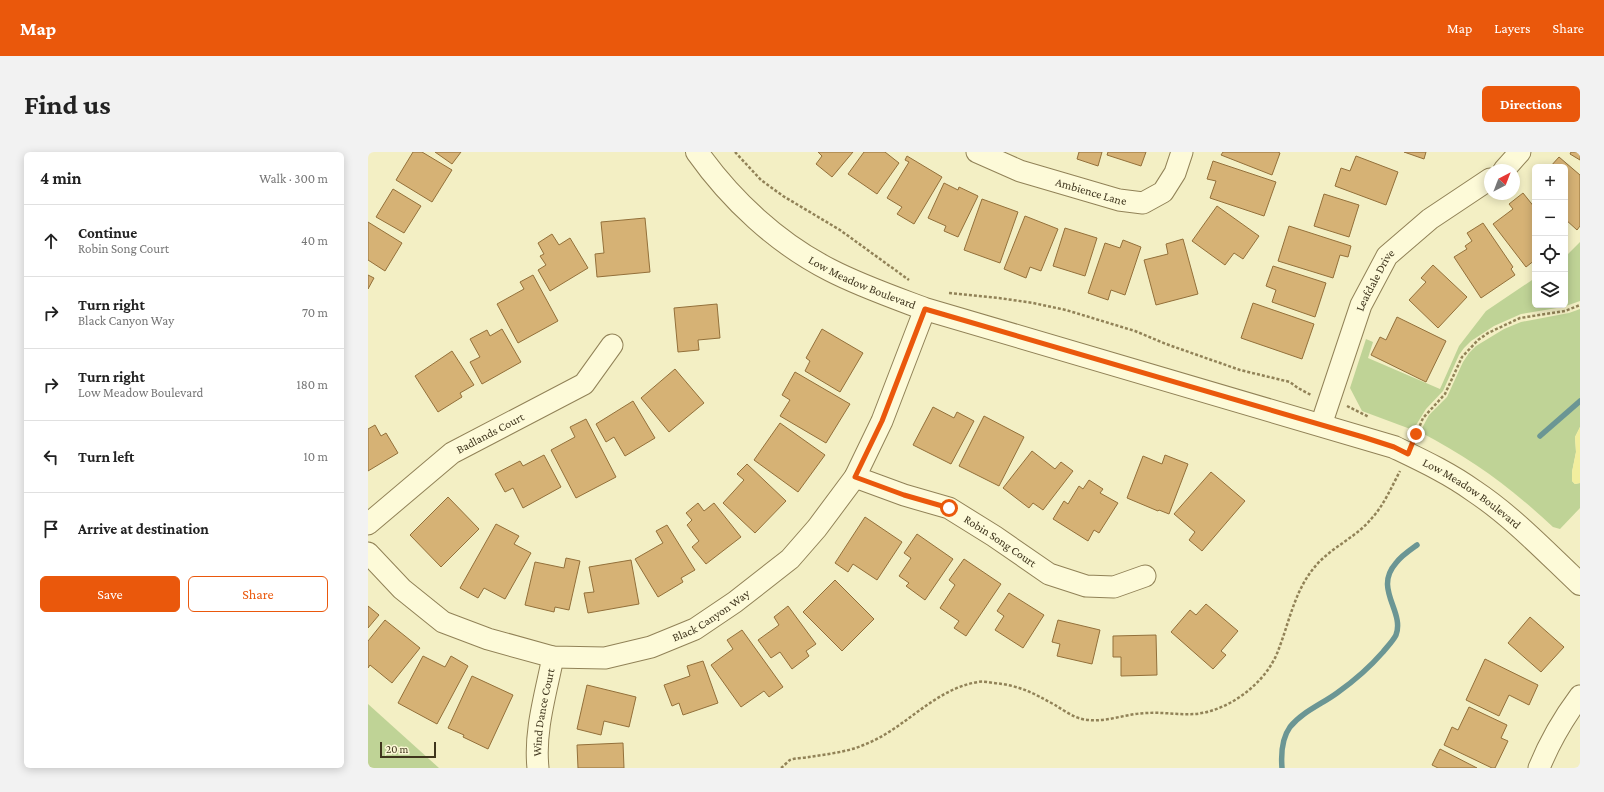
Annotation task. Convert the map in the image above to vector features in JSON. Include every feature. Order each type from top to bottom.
[{"type":"street","name":"Low Meadow Boulevard","points":[[697,152],[728,192],[759,221],[791,247],[829,270],[862,285],[925,309],[1394,447],[1412,444],[1440,469],[1474,491],[1510,519],[1580,584]]},
{"type":"street","name":"Ambience Lane","points":[[977,152],[1020,171],[1119,200],[1143,203],[1163,192],[1176,173],[1182,152]]},
{"type":"street","points":[[1509,164],[1520,152]]},
{"type":"street","name":"Leafdale Drive","points":[[1321,425],[1361,305],[1387,256],[1430,219],[1484,183]]},
{"type":"street","name":"Black Canyon Way","points":[[368,553],[402,589],[443,622],[488,639],[553,657],[605,658],[651,647],[695,629],[735,602],[790,559],[817,528],[855,477],[882,421],[925,309]]},
{"type":"street","name":"Badlands Court","points":[[368,524],[452,453],[584,384],[612,345]]},
{"type":"street","name":"Robin Song Court","points":[[855,477],[904,495],[949,508],[994,536],[1049,574],[1086,586],[1114,587],[1145,576]]},
{"type":"street","name":"Wind Dance Court","points":[[538,768],[536,753],[553,657]]},
{"type":"street","points":[[1539,768],[1551,740],[1564,718],[1580,696]]},
{"type":"path","points":[[735,152],[761,180],[783,196],[840,230],[912,283]]},
{"type":"path","points":[[944,292],[1033,303],[1074,312],[1135,331],[1173,347],[1240,370],[1290,382],[1307,393],[1348,406],[1372,418]]},
{"type":"path","points":[[781,768],[790,760],[840,752],[866,744],[885,734],[934,699],[960,686],[980,682],[1010,684],[1030,690],[1068,713],[1081,719],[1100,721],[1124,715],[1147,713],[1195,714],[1215,710],[1234,700],[1263,677],[1272,665],[1291,611],[1304,582],[1313,568],[1327,554],[1372,518],[1383,502],[1412,444],[1423,418],[1445,394],[1462,357],[1478,340],[1488,333],[1520,318],[1565,311],[1580,305]]},
{"type":"path","points":[[1410,432],[1412,444]]},
{"type":"green space","points":[[1580,242],[1580,301],[1568,305],[1568,272],[1568,254]]},
{"type":"green space","points":[[1532,280],[1532,308],[1557,308],[1521,314],[1494,326],[1471,341],[1459,355],[1443,391],[1426,409],[1413,430],[1362,411],[1350,388],[1366,339],[1373,342],[1368,358],[1440,389],[1459,346],[1486,311]]},
{"type":"green space","points":[[1580,309],[1580,427],[1575,437],[1576,452],[1572,472],[1572,481],[1575,484],[1580,483],[1580,508],[1560,529],[1553,527],[1506,486],[1474,463],[1420,432],[1429,415],[1447,397],[1463,362],[1476,346],[1504,329],[1521,322],[1569,313]]},
{"type":"green space","points":[[368,704],[439,768],[368,768]]},
{"type":"sand","points":[[1580,427],[1580,483],[1575,484],[1572,481],[1572,472],[1576,452],[1575,437]]},
{"type":"building","points":[[413,152],[422,152],[452,170],[432,202],[396,180]]},
{"type":"building","points":[[435,152],[461,152],[452,164]]},
{"type":"building","points":[[818,152],[853,152],[832,177],[816,164],[822,156]]},
{"type":"building","points":[[864,152],[885,152],[899,163],[877,194],[848,174]]},
{"type":"building","points":[[1079,152],[1102,152],[1098,166],[1077,159]]},
{"type":"building","points":[[1108,152],[1146,152],[1141,166],[1107,155]]},
{"type":"building","points":[[1223,152],[1280,153],[1272,175],[1221,155]]},
{"type":"building","points":[[1404,152],[1426,152],[1424,159]]},
{"type":"building","points":[[1571,152],[1580,152],[1580,160],[1570,154]]},
{"type":"building","points":[[907,156],[942,177],[914,224],[897,214],[902,207],[887,198],[909,162],[905,160]]},
{"type":"building","points":[[1356,156],[1398,172],[1386,205],[1335,186],[1341,168],[1350,171]]},
{"type":"building","points":[[1559,157],[1567,164],[1553,164]]},
{"type":"building","points":[[1213,161],[1276,182],[1264,216],[1210,198],[1216,181],[1207,179]]},
{"type":"building","points":[[1568,165],[1580,175],[1580,226],[1577,230],[1568,222]]},
{"type":"building","points":[[944,183],[958,190],[959,187],[978,196],[958,237],[944,231],[946,226],[928,218]]},
{"type":"building","points":[[393,189],[421,206],[404,233],[376,217]]},
{"type":"building","points":[[1523,193],[1532,204],[1532,262],[1526,267],[1493,224],[1513,209],[1509,204],[1514,200],[1520,200],[1520,195]]},
{"type":"building","points":[[1324,194],[1359,205],[1349,237],[1314,226]]},
{"type":"building","points":[[982,199],[1018,212],[1000,263],[964,250]]},
{"type":"building","points":[[1217,206],[1259,236],[1243,259],[1234,253],[1225,265],[1192,241]]},
{"type":"building","points":[[1025,216],[1058,229],[1041,271],[1030,267],[1026,278],[1004,269]]},
{"type":"building","points":[[645,218],[650,272],[597,277],[595,254],[604,253],[601,222]]},
{"type":"building","points":[[368,222],[402,243],[385,271],[368,260]]},
{"type":"building","points":[[1483,223],[1513,267],[1511,269],[1515,275],[1481,298],[1454,257],[1467,249],[1465,246],[1472,241],[1467,233]]},
{"type":"building","points":[[1289,226],[1351,246],[1348,257],[1340,255],[1333,278],[1278,261]]},
{"type":"building","points":[[1065,228],[1097,238],[1085,276],[1053,266]]},
{"type":"building","points":[[552,234],[559,245],[570,238],[588,268],[550,291],[538,270],[546,265],[540,256],[544,254],[538,243]]},
{"type":"building","points":[[1183,239],[1198,294],[1156,305],[1144,260],[1168,254],[1166,244]]},
{"type":"building","points":[[1123,240],[1141,247],[1125,295],[1111,290],[1108,300],[1088,293],[1105,243],[1120,248]]},
{"type":"building","points":[[1433,265],[1467,297],[1438,328],[1409,300],[1426,282],[1421,278]]},
{"type":"building","points":[[1273,266],[1326,283],[1315,317],[1272,302],[1276,290],[1266,286]]},
{"type":"building","points":[[368,275],[374,278],[368,289]]},
{"type":"building","points":[[533,275],[558,321],[518,343],[497,304],[524,289],[520,282]]},
{"type":"building","points":[[1253,303],[1314,324],[1302,359],[1241,338]]},
{"type":"building","points":[[717,304],[720,338],[698,340],[699,350],[678,352],[674,308]]},
{"type":"building","points":[[1397,317],[1446,341],[1426,382],[1371,355],[1380,337],[1386,340]]},
{"type":"building","points":[[502,329],[521,362],[482,384],[470,362],[480,357],[470,339],[487,330],[490,336]]},
{"type":"building","points":[[822,329],[863,353],[840,392],[805,371],[810,361],[806,358]]},
{"type":"building","points":[[452,351],[474,385],[460,393],[462,397],[438,412],[415,376]]},
{"type":"building","points":[[675,369],[704,403],[669,432],[641,398]]},
{"type":"building","points":[[795,372],[850,404],[826,443],[780,416],[790,400],[782,395]]},
{"type":"building","points":[[633,401],[655,438],[625,456],[614,437],[606,442],[596,424]]},
{"type":"building","points":[[933,407],[954,418],[957,412],[974,421],[951,464],[913,445]]},
{"type":"building","points":[[984,416],[1024,437],[999,486],[959,466]]},
{"type":"building","points":[[586,419],[616,477],[576,498],[551,450],[575,437],[570,427]]},
{"type":"building","points":[[780,423],[825,455],[798,492],[754,460]]},
{"type":"building","points":[[375,425],[381,436],[386,433],[398,453],[368,471],[368,429]]},
{"type":"building","points":[[1032,451],[1055,469],[1061,462],[1073,471],[1043,510],[1033,503],[1029,508],[1003,488]]},
{"type":"building","points":[[544,455],[561,487],[523,508],[513,488],[505,492],[495,474],[520,461],[523,466]]},
{"type":"building","points":[[1165,455],[1188,464],[1169,514],[1127,498],[1143,456],[1162,464]]},
{"type":"building","points":[[747,464],[786,501],[755,533],[723,503],[744,480],[737,474]]},
{"type":"building","points":[[1211,472],[1245,501],[1202,551],[1189,540],[1195,532],[1174,514]]},
{"type":"building","points":[[1089,480],[1103,489],[1100,493],[1118,503],[1099,533],[1094,530],[1088,541],[1053,519],[1064,501],[1068,504],[1079,486],[1083,489]]},
{"type":"building","points":[[448,497],[479,529],[441,567],[410,535]]},
{"type":"building","points":[[698,503],[704,511],[714,503],[741,537],[706,564],[692,547],[699,541],[687,525],[692,520],[686,513]]},
{"type":"building","points":[[865,517],[902,542],[877,580],[853,564],[848,572],[835,563]]},
{"type":"building","points":[[496,524],[519,536],[514,544],[531,553],[505,599],[484,588],[478,598],[460,588]]},
{"type":"building","points":[[667,525],[695,570],[681,578],[683,582],[658,597],[635,559],[663,543],[656,531]]},
{"type":"building","points":[[917,534],[953,559],[925,600],[906,586],[909,583],[899,576],[911,558],[904,553]]},
{"type":"building","points":[[566,558],[580,561],[569,610],[555,607],[554,612],[525,605],[535,562],[564,568]]},
{"type":"building","points":[[964,559],[1001,584],[966,636],[954,628],[959,621],[940,608],[955,585],[949,580]]},
{"type":"building","points":[[631,560],[639,604],[588,613],[584,593],[594,592],[589,567]]},
{"type":"building","points":[[835,580],[874,619],[842,651],[803,612]]},
{"type":"building","points":[[1009,593],[1044,615],[1023,648],[995,630],[1004,616],[997,611]]},
{"type":"building","points":[[1206,604],[1238,631],[1221,651],[1226,655],[1213,669],[1171,632],[1190,610],[1196,615]]},
{"type":"building","points":[[368,606],[379,615],[368,628]]},
{"type":"building","points":[[788,606],[816,644],[806,651],[809,656],[792,669],[780,652],[771,658],[758,640],[779,625],[774,617]]},
{"type":"building","points":[[1530,617],[1564,647],[1541,672],[1508,643]]},
{"type":"building","points":[[385,620],[420,648],[392,683],[370,665],[368,668],[368,641]]},
{"type":"building","points":[[1058,620],[1100,630],[1092,664],[1057,656],[1060,644],[1052,642]]},
{"type":"building","points":[[742,630],[783,687],[769,697],[764,691],[741,707],[711,665],[733,649],[727,640]]},
{"type":"building","points":[[1156,635],[1157,675],[1121,676],[1121,657],[1113,657],[1113,636]]},
{"type":"building","points":[[423,656],[445,667],[451,656],[468,666],[437,724],[398,703]]},
{"type":"building","points":[[1485,659],[1538,685],[1529,705],[1509,695],[1499,716],[1466,700]]},
{"type":"building","points":[[703,661],[718,703],[683,715],[679,703],[672,706],[664,685],[690,676],[687,666]]},
{"type":"building","points":[[472,676],[513,695],[488,749],[463,737],[464,735],[448,728]]},
{"type":"building","points":[[587,685],[636,697],[629,727],[604,721],[601,735],[577,729]]},
{"type":"building","points":[[1469,707],[1507,725],[1501,738],[1508,741],[1495,768],[1492,768],[1444,745],[1452,727],[1458,730]]},
{"type":"building","points":[[623,743],[624,768],[578,768],[577,745]]},
{"type":"building","points":[[1440,749],[1477,768],[1438,768],[1432,765]]},
{"type":"waterway","points":[[1540,436],[1580,401]]},
{"type":"waterway","points":[[1282,768],[1285,736],[1290,727],[1300,717],[1331,697],[1367,669],[1395,637],[1398,626],[1397,617],[1388,591],[1390,573],[1400,558],[1417,545]]},
{"type":"route","points":[[949,508],[904,495],[855,477],[882,421],[906,363],[925,309],[1363,437],[1394,447],[1408,454],[1416,434]]}]
